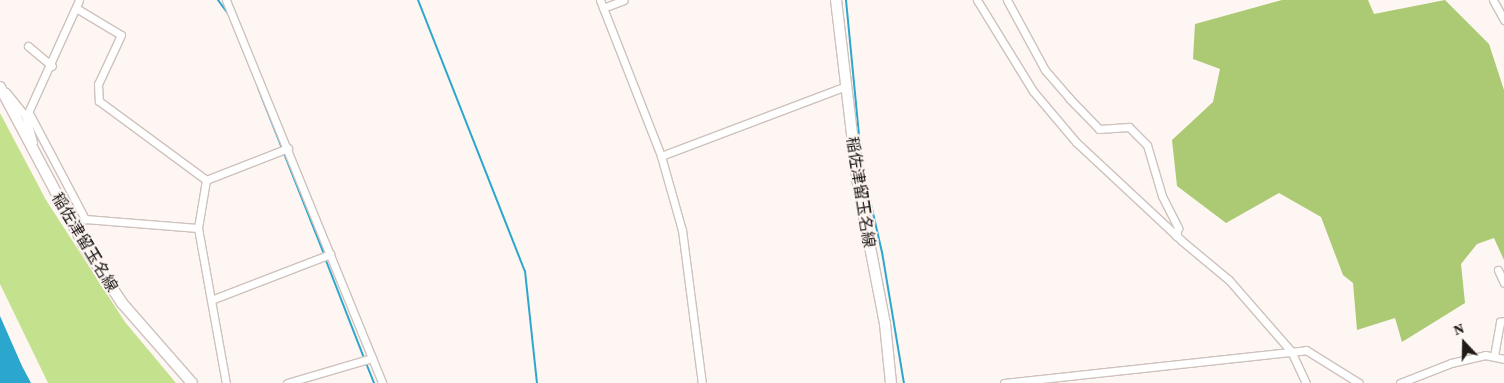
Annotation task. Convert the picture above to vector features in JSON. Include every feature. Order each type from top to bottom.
[{"type":"main road","name":"稲佐津留玉名線","points":[[836,0],[846,86],[891,383]]},
{"type":"main road","name":"稲佐津留玉名線","points":[[0,86],[85,247],[122,303],[192,383]]},
{"type":"street","points":[[37,159],[28,116],[52,66],[79,0]]},
{"type":"street","points":[[226,0],[382,383]]},
{"type":"street","points":[[600,0],[661,156],[691,275],[702,383]]},
{"type":"street","points":[[603,8],[624,0]]},
{"type":"street","points":[[977,0],[1033,91],[1076,142],[1176,236],[1230,280],[1291,351],[1306,383]]},
{"type":"street","points":[[1007,0],[1044,70],[1069,98],[1099,129],[1129,127],[1147,145],[1162,196],[1178,228],[1176,236]]},
{"type":"street","points":[[1493,0],[1504,20]]},
{"type":"street","points":[[76,8],[121,35],[98,84],[99,101],[206,180]]},
{"type":"street","points":[[28,46],[52,66]]},
{"type":"street","points":[[0,86],[28,116],[85,219],[198,228]]},
{"type":"street","points":[[661,156],[846,86]]},
{"type":"street","points":[[206,180],[287,148]]},
{"type":"street","points":[[206,180],[198,228],[226,383]]},
{"type":"street","points":[[211,300],[329,254]]},
{"type":"street","points":[[1498,270],[1504,283]]},
{"type":"street","points":[[1494,356],[1500,322],[1504,321]]},
{"type":"street","points":[[1004,383],[1291,351],[1318,354],[1359,383]]},
{"type":"street","points":[[1400,383],[1450,363],[1494,356],[1504,359]]},
{"type":"street","points":[[286,383],[371,359]]},
{"type":"green space","points":[[1282,0],[1368,0],[1374,14],[1445,0],[1489,44],[1504,90],[1504,260],[1494,238],[1477,244],[1461,264],[1465,303],[1402,342],[1395,318],[1357,330],[1353,283],[1343,275],[1321,217],[1279,193],[1226,223],[1177,186],[1172,140],[1213,102],[1220,69],[1193,59],[1195,24]]},
{"type":"green space","points":[[0,113],[46,200],[125,322],[176,383],[48,383],[0,284]]},
{"type":"water","points":[[0,316],[22,366],[31,383],[0,383]]},
{"type":"waterway","points":[[218,0],[228,14]]},
{"type":"waterway","points":[[418,0],[525,271],[537,383]]},
{"type":"waterway","points":[[846,0],[862,165],[882,252],[904,383]]},
{"type":"waterway","points":[[258,88],[324,254]]},
{"type":"waterway","points":[[325,258],[364,358]]},
{"type":"waterway","points":[[366,363],[374,383]]}]
